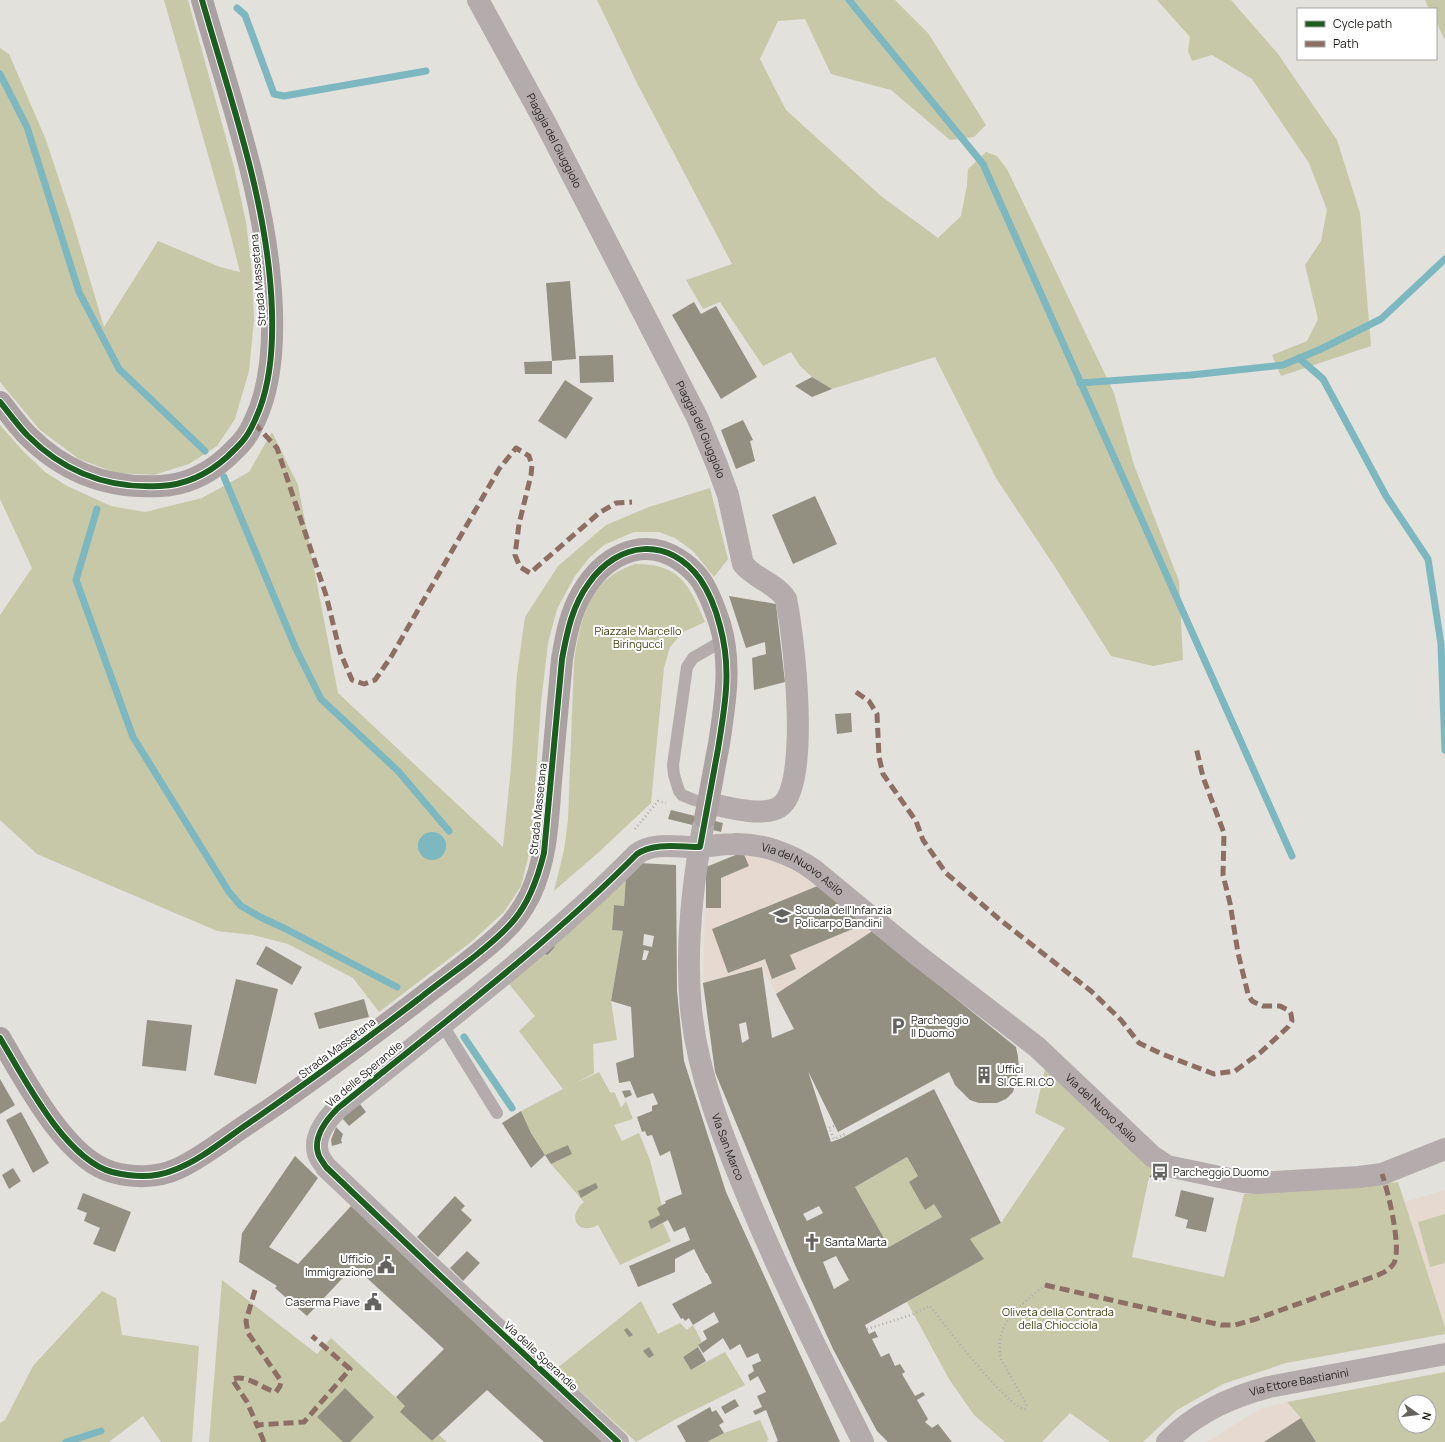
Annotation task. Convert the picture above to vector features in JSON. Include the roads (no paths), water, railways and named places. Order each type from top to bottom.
[{"type":"street","name":"Strada Massetana","points":[[0,402],[27,435],[45,452],[74,470],[92,478],[112,484],[152,487],[171,486],[192,480],[208,471],[235,449],[245,439],[254,423],[266,389],[271,353],[272,307],[268,267],[263,227],[251,171],[202,0]]},
{"type":"street","name":"Piaggia del Giuggiolo","points":[[478,0],[546,124],[703,431],[728,495],[743,564],[761,580],[782,593],[786,599],[795,670],[798,729],[797,763],[794,782],[790,793],[782,805],[777,808],[765,811],[733,809],[704,824]]},
{"type":"street","name":"Strada Massetana","points":[[0,1038],[45,1111],[74,1146],[94,1164],[116,1173],[146,1176],[159,1175],[184,1166],[291,1094],[345,1055],[483,949],[501,934],[515,919],[530,895],[544,853],[560,680],[568,631],[576,606],[582,592],[604,565],[618,556],[633,550],[655,550],[664,552],[674,556],[688,566],[700,579],[716,612],[724,640],[727,672],[726,696],[704,824]]},
{"type":"street","name":"Via delle Sperandie","points":[[618,1442],[326,1167],[318,1154],[317,1145],[323,1126],[329,1116],[442,1024],[593,897],[642,851],[658,846],[704,824]]},
{"type":"street","name":"Via del Nuovo Asilo","points":[[704,824],[732,844],[749,845],[788,855],[807,865],[916,954],[1037,1047],[1152,1156],[1167,1166],[1247,1183],[1359,1177],[1382,1174],[1445,1149]]},
{"type":"street","name":"Via San Marco","points":[[704,824],[692,904],[689,968],[693,1022],[703,1074],[718,1123],[756,1216],[820,1357],[863,1442]]},
{"type":"street","name":"Via Ettore Bastianini","points":[[1167,1442],[1186,1425],[1210,1409],[1248,1392],[1445,1354]]},
{"type":"lane","points":[[704,824],[694,800],[682,795],[676,784],[673,765],[687,667],[693,658],[724,640]]},
{"type":"lane","points":[[442,1024],[497,1113]]},
{"type":"water","points":[[432,832],[442,836],[446,846],[442,856],[432,860],[422,856],[418,846],[422,836]]},
{"type":"waterway","points":[[849,0],[983,164],[1292,856]]},
{"type":"waterway","points":[[237,8],[245,15],[274,94],[284,96],[426,71]]},
{"type":"waterway","points":[[0,74],[27,127],[79,292],[119,369],[205,451]]},
{"type":"waterway","points":[[1080,383],[1191,375],[1283,365],[1321,349],[1381,319],[1445,259]]},
{"type":"waterway","points":[[1299,358],[1323,379],[1386,496],[1428,559],[1441,644],[1445,750]]},
{"type":"waterway","points":[[224,477],[296,649],[321,699],[398,771],[449,831]]},
{"type":"waterway","points":[[97,509],[76,580],[133,737],[229,892],[241,906],[262,918],[397,987]]},
{"type":"waterway","points":[[464,1037],[512,1108]]},
{"type":"waterway","points":[[66,1442],[101,1431]]},
{"type":"place","name":"Scuola dell'Infanzia Policarpo Bandini","points":[[782,916]]},
{"type":"place","name":"Parcheggio Il Duomo","points":[[898,1026]]},
{"type":"place","name":"Uffici SI.GE.RI.CO","points":[[984,1075]]},
{"type":"place","name":"Parcheggio Duomo","points":[[1160,1172]]},
{"type":"place","name":"Santa Marta","points":[[812,1242]]},
{"type":"place","name":"Ufficio Immigrazione","points":[[386,1265]]},
{"type":"place","name":"Caserma Piave","points":[[373,1302]]},
{"type":"park label","name":"Piazzale Marcello Biringucci","points":[[638,637]]},
{"type":"park label","name":"Oliveta della Contrada della Chiocciola","points":[[1058,1318]]}]
